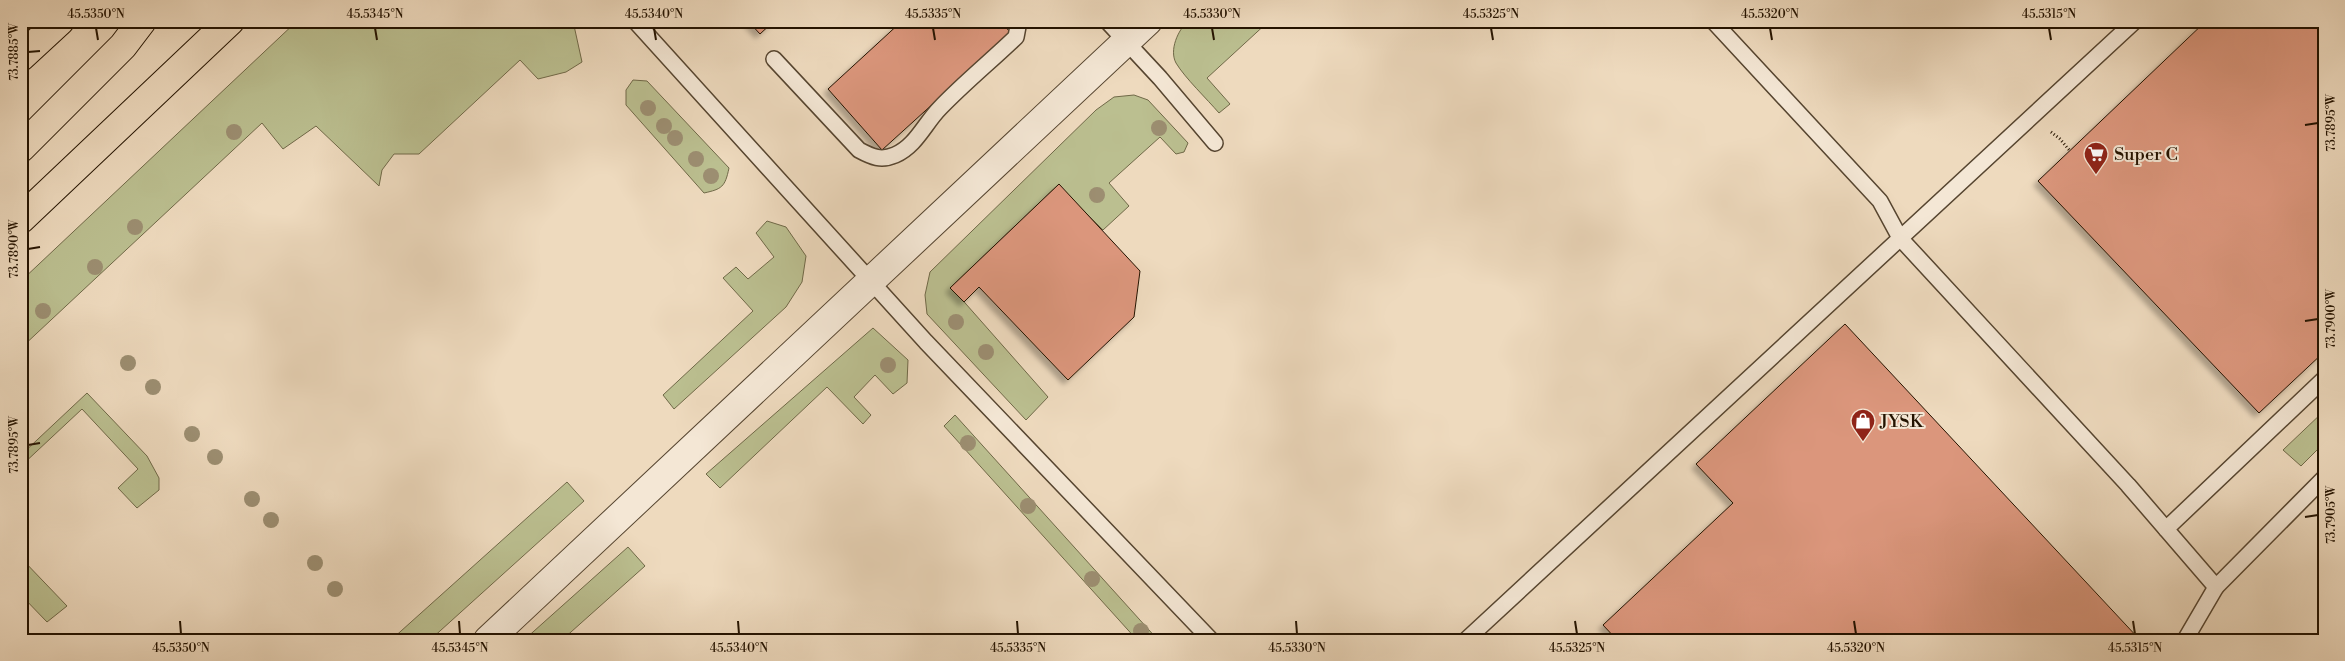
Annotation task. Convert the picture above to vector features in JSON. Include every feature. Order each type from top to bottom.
[{"type":"main road","points":[[21,57],[60,21]]},
{"type":"main road","points":[[21,148],[123,46],[142,21]]},
{"type":"main road","points":[[21,219],[230,21]]},
{"type":"street","points":[[488,640],[1127,43],[1148,21]]},
{"type":"lane","points":[[635,21],[871,281],[1211,640]]},
{"type":"lane","points":[[774,59],[859,150],[875,158],[883,158],[901,152],[925,129],[938,110],[1016,37],[1020,21]]},
{"type":"lane","points":[[1107,21],[1214,142]]},
{"type":"lane","points":[[1713,21],[1880,201],[1900,238],[2128,485],[2216,587]]},
{"type":"lane","points":[[1466,640],[2134,21]]},
{"type":"lane","points":[[2166,529],[2324,379]]},
{"type":"lane","points":[[2185,640],[2216,587],[2324,478]]},
{"type":"path","points":[[2060,139],[2070,151]]},
{"type":"green space","points":[[297,21],[573,21],[582,62],[566,72],[538,79],[520,60],[419,154],[394,154],[382,170],[379,186],[316,126],[283,149],[262,123],[21,348],[21,281]]},
{"type":"green space","points":[[1188,21],[1269,21],[1207,78],[1230,104],[1219,113],[1185,75],[1174,58],[1176,40]]},
{"type":"green space","points":[[633,80],[647,81],[729,168],[722,186],[704,193],[626,105],[626,90]]},
{"type":"green space","points":[[1134,95],[1148,100],[1188,143],[1184,152],[1176,154],[1160,137],[1109,183],[1129,206],[1103,230],[1058,185],[951,287],[1048,397],[1026,420],[927,314],[925,295],[930,272],[1096,110],[1114,97]]},
{"type":"green space","points":[[767,221],[786,227],[806,256],[802,282],[786,307],[674,409],[663,395],[753,311],[723,278],[736,267],[748,279],[774,257],[756,233]]},
{"type":"green space","points":[[873,328],[908,360],[907,383],[893,394],[875,375],[854,397],[871,415],[863,424],[827,387],[720,488],[706,474]]},
{"type":"green space","points":[[87,393],[147,456],[159,478],[159,490],[137,508],[118,488],[138,469],[82,409],[21,466],[21,455]]},
{"type":"green space","points":[[2324,411],[2324,443],[2301,466],[2283,450]]},
{"type":"green space","points":[[955,415],[1158,640],[1137,640],[944,426]]},
{"type":"green space","points":[[567,482],[584,501],[430,640],[391,640]]},
{"type":"green space","points":[[628,547],[645,566],[562,640],[524,640]]},
{"type":"green space","points":[[21,558],[67,606],[47,622],[21,595]]},
{"type":"building","points":[[748,21],[774,21],[760,34]]},
{"type":"building","points":[[902,21],[1000,21],[1011,33],[882,150],[828,89]]},
{"type":"building","points":[[2206,21],[2324,21],[2324,352],[2259,413],[2038,181]]},
{"type":"building","points":[[1059,184],[1140,271],[1134,317],[1068,380],[979,287],[964,302],[950,288]]},
{"type":"building","points":[[1845,324],[2140,640],[1617,640],[1603,625],[1733,503],[1696,464]]},
{"type":"place","name":"Super C","points":[[2096,175]]},
{"type":"place","name":"JYSK","points":[[1863,442]]}]
